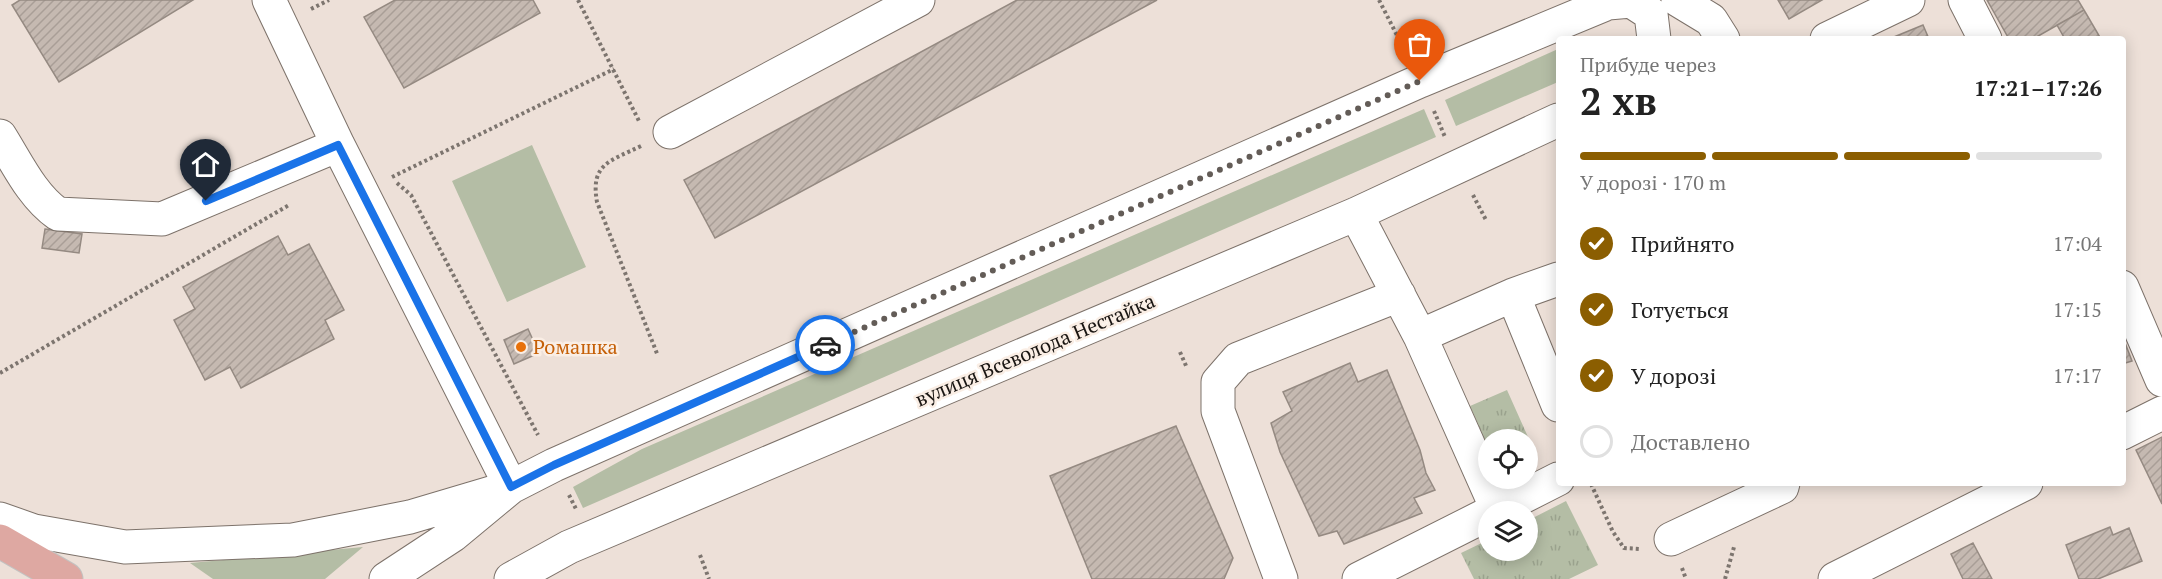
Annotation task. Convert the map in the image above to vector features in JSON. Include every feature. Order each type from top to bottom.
[{"type":"main road","points":[[0,541],[66,579]]},
{"type":"street","points":[[269,0],[338,145],[511,487]]},
{"type":"street","points":[[660,137],[918,0]]},
{"type":"street","points":[[1563,21],[1591,0]]},
{"type":"street","points":[[1665,36],[1673,0]]},
{"type":"street","points":[[1678,0],[1711,20],[1721,36]]},
{"type":"street","points":[[1833,36],[1908,0]]},
{"type":"street","points":[[1965,0],[1983,36]]},
{"type":"street","points":[[0,519],[34,531],[125,547],[293,540],[410,517],[511,487],[554,465],[1420,81],[1608,3],[1631,1],[1650,14],[1654,36]]},
{"type":"street","name":"вулиця Всеволода Нестайка","points":[[511,579],[580,542],[1356,214],[1556,121]]},
{"type":"street","points":[[0,136],[36,193],[47,206],[58,214],[162,219],[338,145]]},
{"type":"street","points":[[1356,214],[1420,336],[1488,501]]},
{"type":"street","points":[[1420,336],[1513,295],[1556,280]]},
{"type":"street","points":[[1281,579],[1218,411],[1218,382],[1238,360],[1399,295]]},
{"type":"street","points":[[1513,295],[1556,400]]},
{"type":"street","points":[[2126,296],[2162,380]]},
{"type":"street","points":[[2126,431],[2162,413]]},
{"type":"street","points":[[1515,501],[1556,480]]},
{"type":"street","points":[[1671,539],[1782,486]]},
{"type":"street","points":[[1835,579],[1889,554],[2020,486]]},
{"type":"street","points":[[386,579],[453,535],[511,487]]},
{"type":"street","points":[[1359,579],[1478,520]]},
{"type":"street","points":[[562,579],[580,542]]},
{"type":"path","points":[[578,0],[614,69],[660,137],[606,163],[597,172],[594,187],[597,202],[658,356]]},
{"type":"path","points":[[391,178],[614,69]]},
{"type":"path","points":[[383,170],[411,195],[554,465],[580,542]]},
{"type":"path","points":[[0,373],[290,204]]},
{"type":"path","points":[[1592,486],[1613,532],[1624,548],[1640,549],[1671,539]]},
{"type":"path","points":[[700,555],[710,579]]},
{"type":"green space","points":[[1556,50],[1556,83],[1456,126],[1445,100]]},
{"type":"green space","points":[[1424,109],[1436,137],[583,508],[573,487],[642,449]]},
{"type":"green space","points":[[532,145],[586,267],[507,302],[452,181]]},
{"type":"green space","points":[[1507,390],[1524,429],[1480,429],[1470,406]]},
{"type":"green space","points":[[1566,501],[1598,565],[1569,579],[1474,579],[1461,553],[1478,545],[1478,561],[1538,561],[1538,515]]},
{"type":"green space","points":[[363,547],[325,579],[213,579],[190,563]]},
{"type":"building","points":[[20,0],[193,0],[59,82],[12,5]]},
{"type":"building","points":[[395,0],[533,0],[540,13],[404,88],[364,17]]},
{"type":"building","points":[[1017,0],[1157,0],[715,238],[684,180]]},
{"type":"building","points":[[1778,0],[1822,0],[1789,19]]},
{"type":"building","points":[[1987,0],[2078,0],[2084,10],[2038,36],[2007,36]]},
{"type":"building","points":[[2084,10],[2099,36],[2063,36],[2057,25]]},
{"type":"building","points":[[1923,25],[1928,36],[1896,36]]},
{"type":"building","points":[[45,229],[82,234],[79,253],[42,248]]},
{"type":"building","points":[[278,236],[288,255],[309,244],[344,310],[325,320],[334,339],[241,388],[230,367],[205,380],[174,320],[195,309],[183,287]]},
{"type":"building","name":"Ромашка","points":[[528,329],[539,353],[514,364],[504,340]]},
{"type":"building","points":[[2126,345],[2132,361],[2126,363]]},
{"type":"building","points":[[1350,363],[1358,382],[1387,370],[1420,450],[1426,473],[1435,490],[1414,498],[1422,513],[1344,544],[1337,531],[1319,536],[1280,452],[1271,423],[1292,411],[1283,392]]},
{"type":"building","points":[[1176,426],[1233,558],[1224,579],[1092,579],[1050,476]]},
{"type":"building","points":[[2162,437],[2162,504],[2136,450]]},
{"type":"building","points":[[2110,527],[2113,535],[2129,528],[2142,561],[2098,579],[2079,579],[2066,545]]},
{"type":"building","points":[[1973,543],[1992,579],[1963,579],[1951,554]]},
{"type":"way so far","points":[[825,345],[1420,81]]},
{"type":"place","name":"Ромашка","points":[[521,347]]},
{"type":"route","points":[[206,201],[338,145],[352,168],[511,487],[554,465],[825,345]]}]
